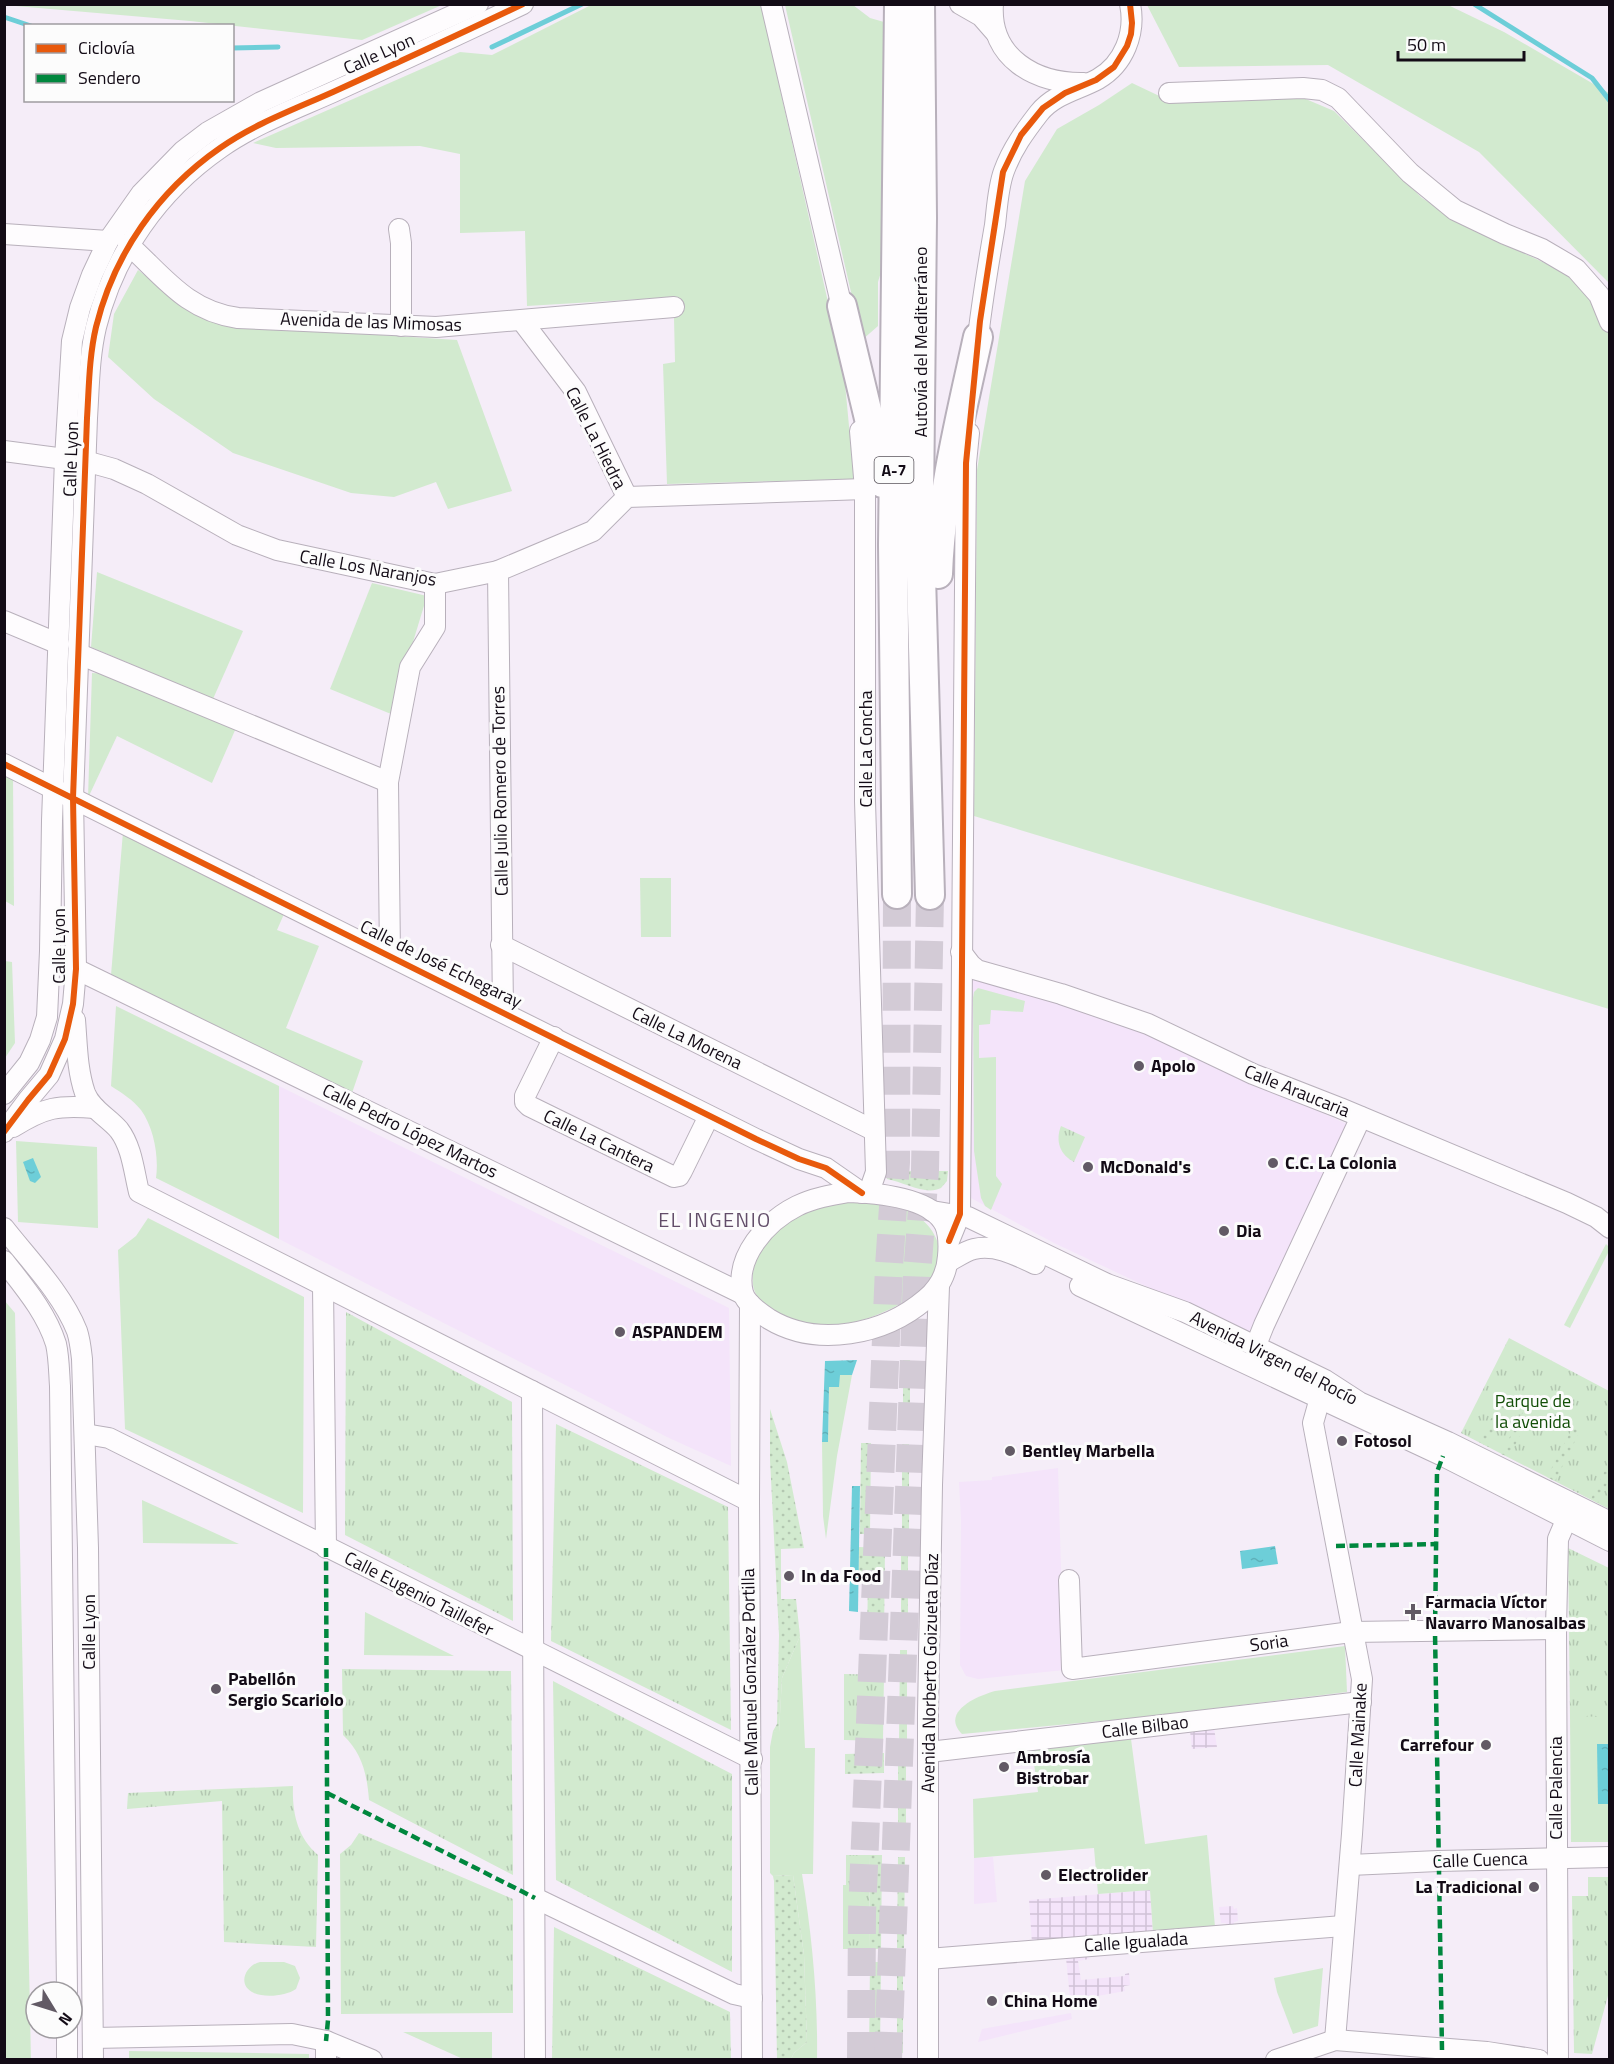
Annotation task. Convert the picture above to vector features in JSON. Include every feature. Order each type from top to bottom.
[{"type":"highway","name":"Autovía del Mediterráneo","points":[[899,4],[909,47],[922,230],[919,505],[930,896]]},
{"type":"highway","name":"Autovía del Mediterráneo","points":[[897,894],[893,545],[909,47],[920,4]]},
{"type":"highway","points":[[843,306],[872,431],[893,545]]},
{"type":"highway","points":[[927,752],[935,697],[937,580],[942,522],[952,459],[978,337]]},
{"type":"street","name":"Calle Lyon","points":[[4,1094],[29,1063],[40,1040],[47,1017],[58,644],[72,341],[80,308],[92,275],[108,241],[129,209],[159,173],[208,132],[261,102],[478,4]]},
{"type":"street","name":"Calle Lyon","points":[[4,1132],[49,1075],[65,1039],[73,1004],[76,969],[73,798],[90,359],[96,327],[110,284],[128,244],[170,190],[221,147],[277,117],[524,4]]},
{"type":"street","name":"Calle La Concha","points":[[771,4],[843,306],[862,445],[865,489],[866,801],[873,1130],[876,1172],[866,1192]]},
{"type":"street","points":[[960,4],[981,16],[995,32]]},
{"type":"street","points":[[993,4],[992,22],[995,32],[1004,51],[1012,60],[1049,80],[1066,84],[1087,83]]},
{"type":"street","points":[[949,1241],[960,1214],[966,463],[978,337],[1003,172],[1021,135],[1043,108],[1065,93],[1096,80],[1114,67],[1127,46],[1132,23],[1130,4]]},
{"type":"street","points":[[1168,93],[1303,88],[1322,90],[1338,98],[1410,173],[1455,210],[1542,249],[1576,269],[1599,295],[1610,322]]},
{"type":"street","points":[[399,229],[401,326]]},
{"type":"street","points":[[4,234],[108,241]]},
{"type":"street","name":"Avenida de las Mimosas","points":[[128,244],[186,298],[202,309],[238,318],[436,327],[675,307]]},
{"type":"street","name":"Calle La Hiedra","points":[[522,321],[576,392],[627,497]]},
{"type":"street","points":[[4,451],[65,459]]},
{"type":"street","name":"Calle Los Naranjos","points":[[85,461],[114,469],[147,484],[237,535],[277,550],[435,584],[498,571],[592,531],[627,497]]},
{"type":"street","points":[[627,497],[865,489]]},
{"type":"street","name":"Calle Julio Romero de Torres","points":[[498,571],[503,1011]]},
{"type":"street","points":[[390,956],[388,782],[410,667],[435,627],[435,584]]},
{"type":"street","points":[[4,621],[58,644]]},
{"type":"street","points":[[79,654],[388,782]]},
{"type":"street","name":"Calle de José Echegaray","points":[[4,764],[503,1011],[709,1116],[799,1159],[826,1168],[866,1192]]},
{"type":"street","name":"Calle La Morena","points":[[501,945],[873,1130]]},
{"type":"street","points":[[961,952],[977,970],[967,977],[961,989]]},
{"type":"street","name":"Calle Pedro López Martos","points":[[76,969],[747,1299]]},
{"type":"street","name":"Calle Araucaria","points":[[977,970],[1061,994],[1148,1024],[1253,1074],[1567,1203],[1596,1217],[1610,1228]]},
{"type":"street","points":[[73,1004],[80,1071],[86,1095],[95,1108],[126,1140],[139,1192],[748,1500]]},
{"type":"street","name":"Calle La Cantera","points":[[554,1037],[525,1096],[525,1102],[529,1106],[674,1177],[679,1176],[682,1172],[709,1116]]},
{"type":"street","points":[[4,1132],[36,1113],[48,1109],[65,1106],[95,1108]]},
{"type":"street","points":[[1142,1315],[1158,1315],[1242,1351],[1250,1350],[1256,1345],[1361,1117]]},
{"type":"street","points":[[849,1192],[866,1192],[904,1199],[932,1211],[944,1223],[949,1241],[948,1262],[939,1286],[917,1306],[897,1319],[851,1333],[822,1335],[796,1331],[780,1326],[762,1315],[747,1299],[743,1275],[748,1252],[755,1241],[776,1220],[795,1207],[814,1199],[849,1192]]},
{"type":"street","name":"Avenida Virgen del Rocío","points":[[932,1211],[960,1214],[1107,1284],[1185,1312],[1325,1380],[1359,1402],[1458,1447],[1610,1522]]},
{"type":"street","name":"Calle Lyon","points":[[4,1228],[55,1294],[77,1333],[82,1359],[88,1548],[93,2060]]},
{"type":"street","name":"Avenida Virgen del Rocío","points":[[948,1262],[973,1249],[991,1248],[1006,1252],[1443,1456],[1610,1541]]},
{"type":"street","name":"Calle Lyon","points":[[4,1261],[40,1309],[57,1346],[60,1386],[67,1980]]},
{"type":"street","points":[[323,1286],[326,1548]]},
{"type":"street","name":"Avenida Norberto Goizueta Díaz","points":[[928,2060],[932,1485],[939,1286]]},
{"type":"street","name":"Calle Manuel González Portilla","points":[[747,1299],[752,1759],[752,2060]]},
{"type":"street","points":[[1224,1330],[1238,1329],[1267,1318]]},
{"type":"street","points":[[1267,1318],[1273,1339],[1280,1351],[1294,1364]]},
{"type":"street","points":[[1256,1345],[1261,1361],[1308,1385],[1320,1398]]},
{"type":"street","points":[[532,1391],[535,2060]]},
{"type":"street","name":"Calle Mainake","points":[[1320,1398],[1313,1423],[1351,1632],[1361,1672],[1350,1865],[1335,2040]]},
{"type":"street","name":"Calle Eugenio Taillefer","points":[[85,1434],[109,1438],[752,1759]]},
{"type":"street","name":"Calle Palencia","points":[[1557,2060],[1556,1629],[1558,1539],[1567,1518]]},
{"type":"street","name":"Soria","points":[[1069,1580],[1072,1669],[1351,1632],[1556,1629]]},
{"type":"street","name":"Calle Bilbao","points":[[929,1752],[1361,1702]]},
{"type":"street","name":"Calle Cuenca","points":[[1350,1865],[1610,1857]]},
{"type":"street","points":[[535,1898],[734,1994],[752,1998]]},
{"type":"street","name":"Calle Igualada","points":[[928,1959],[1343,1926]]},
{"type":"street","points":[[93,2038],[292,2034],[326,2050],[372,2060]]},
{"type":"street","points":[[67,2040],[67,2060]]},
{"type":"street","points":[[1276,2060],[1335,2040],[1487,2052],[1539,2060]]},
{"type":"shaded area","points":[[969,978],[1103,1015],[1349,1125],[1250,1335],[1054,1243],[971,1198]]},
{"type":"shaded area","points":[[279,1086],[729,1308],[731,1466],[669,1438],[279,1239]]},
{"type":"shaded area","points":[[1058,1468],[1064,1670],[978,1679],[966,1676],[960,1665],[959,1482],[992,1480],[992,1477]]},
{"type":"shaded area","points":[[1214,1728],[1217,1747],[1192,1749],[1190,1731]]},
{"type":"shaded area","points":[[993,1857],[997,1902],[974,1904],[974,1858]]},
{"type":"shaded area","points":[[1150,1890],[1153,1933],[1032,1943],[1029,1900]]},
{"type":"shaded area","points":[[1233,1906],[1234,1909],[1237,1908],[1238,1921],[1234,1922],[1234,1926],[1227,1926],[1226,1923],[1221,1923],[1219,1907]]},
{"type":"shaded area","points":[[1088,1956],[1089,1959],[1078,1961],[1081,1980],[1125,1976],[1129,1973],[1130,1985],[1124,1986],[1125,1991],[1081,1999],[1070,1998],[1066,1958]]},
{"type":"shaded area","points":[[1071,2013],[1072,2019],[978,2042],[982,2029]]},
{"type":"green space","points":[[4,5],[442,5],[362,40],[234,26],[234,24]]},
{"type":"green space","points":[[591,5],[761,5],[844,373],[854,479],[667,484],[663,364],[675,362],[676,297],[527,306],[525,231],[460,233],[460,154],[420,146],[276,148],[253,143],[460,52],[492,55]]},
{"type":"green space","points":[[785,5],[853,5],[870,18],[884,22],[884,262],[878,282],[878,326],[862,340]]},
{"type":"green space","points":[[1147,5],[1448,5],[1504,32],[1609,93],[1609,283],[1479,152],[1328,65],[1179,67]]},
{"type":"green space","points":[[1132,83],[1172,102],[1301,97],[1334,111],[1422,198],[1474,230],[1564,272],[1592,297],[1610,333],[1609,1009],[974,816],[977,470],[1025,181],[1057,129]]},
{"type":"green space","points":[[138,270],[196,315],[241,326],[457,340],[512,491],[448,509],[436,482],[394,497],[351,493],[233,453],[154,399],[108,357],[114,314]]},
{"type":"green space","points":[[97,572],[243,631],[213,699],[91,647]]},
{"type":"green space","points":[[372,583],[427,596],[391,714],[330,689]]},
{"type":"green space","points":[[92,673],[109,674],[236,728],[212,783],[117,736],[88,798]]},
{"type":"green space","points":[[5,772],[13,776],[14,906],[5,901]]},
{"type":"green space","points":[[123,832],[284,914],[277,930],[319,946],[286,1028],[363,1061],[352,1093],[111,975]]},
{"type":"green space","points":[[640,878],[671,878],[671,937],[641,937]]},
{"type":"green space","points":[[5,961],[12,962],[15,1043],[5,1058]]},
{"type":"green space","points":[[978,988],[1025,1001],[1023,1012],[991,1010],[990,1024],[979,1025],[979,1058],[996,1057],[996,1176],[1002,1184],[991,1210],[985,1206],[981,1198],[974,1151],[973,998]]},
{"type":"green space","points":[[116,1006],[279,1086],[279,1239],[156,1178],[157,1161],[146,1117],[134,1103],[111,1086]]},
{"type":"green space","points":[[1061,1126],[1085,1137],[1074,1162],[1065,1156],[1060,1147]]},
{"type":"green space","points":[[16,1141],[97,1147],[98,1228],[18,1222]]},
{"type":"green space","points":[[886,1171],[948,1171],[947,1181],[941,1188],[929,1190],[887,1179]]},
{"type":"green space","points":[[851,1201],[883,1203],[905,1209],[923,1220],[930,1228],[939,1248],[937,1267],[926,1284],[909,1298],[888,1310],[865,1319],[825,1326],[785,1317],[760,1301],[754,1289],[754,1268],[762,1247],[771,1235],[794,1218],[808,1212]]},
{"type":"green space","points":[[148,1218],[304,1297],[303,1513],[125,1429],[118,1250],[136,1236]]},
{"type":"green space","points":[[1606,1244],[1609,1251],[1570,1328],[1564,1325]]},
{"type":"green space","points":[[4,1300],[15,1313],[29,1980],[24,1980],[24,2040],[31,2040],[31,2060],[4,2059]]},
{"type":"green space","points":[[346,1312],[512,1402],[513,1621],[345,1535]]},
{"type":"green space","name":"Parque de la avenida","points":[[1509,1338],[1609,1391],[1609,1509],[1461,1433]]},
{"type":"green space","points":[[903,1360],[910,1360],[910,1429],[903,1429]]},
{"type":"green space","points":[[839,1375],[852,1375],[837,1456],[826,1539],[823,1516],[822,1442],[828,1442],[829,1387]]},
{"type":"green space","points":[[1506,1390],[1513,1394],[1487,1446],[1479,1442]]},
{"type":"green space","points":[[1528,1402],[1535,1406],[1509,1457],[1501,1454]]},
{"type":"green space","points":[[770,1409],[787,1462],[804,1548],[781,1549],[781,1599],[796,1599],[800,1636],[782,1678],[779,1733],[773,1731],[777,1724],[779,1635],[770,1460]]},
{"type":"green space","points":[[556,1424],[728,1507],[731,1730],[551,1641]]},
{"type":"green space","points":[[1574,1425],[1581,1429],[1555,1481],[1547,1477]]},
{"type":"green space","points":[[861,1443],[871,1443],[870,1534],[860,1534]]},
{"type":"green space","points":[[902,1444],[909,1444],[909,1534],[902,1534]]},
{"type":"green space","points":[[1609,1462],[1609,1480],[1598,1503],[1591,1499]]},
{"type":"green space","points":[[142,1500],[239,1544],[143,1543]]},
{"type":"green space","points":[[859,1547],[885,1548],[884,1636],[867,1636],[868,1581],[858,1581]]},
{"type":"green space","points":[[901,1547],[908,1547],[908,1637],[901,1637]]},
{"type":"green space","points":[[1568,1548],[1609,1568],[1609,1717],[1570,1716]]},
{"type":"green space","points":[[365,1612],[454,1656],[364,1655]]},
{"type":"green space","points":[[800,1636],[805,1748],[815,1748],[813,1874],[802,1874],[814,1966],[817,2059],[791,2059],[794,2053],[807,2042],[804,1955],[793,1875],[773,1876],[770,1873],[770,1747],[773,1731],[779,1732],[782,1678]]},
{"type":"green space","points":[[1345,1646],[1347,1692],[1144,1717],[962,1734],[956,1726],[955,1719],[964,1706],[995,1691]]},
{"type":"green space","points":[[900,1650],[907,1650],[907,1740],[899,1740]]},
{"type":"green space","points":[[342,1669],[511,1671],[513,1875],[369,1800],[362,1764],[355,1749],[343,1735]]},
{"type":"green space","points":[[844,1674],[884,1675],[883,1741],[844,1740]]},
{"type":"green space","points":[[553,1681],[732,1774],[732,1972],[556,1880]]},
{"type":"green space","points":[[1570,1716],[1609,1716],[1609,1842],[1571,1842]]},
{"type":"green space","points":[[1131,1739],[1145,1844],[1207,1835],[1215,1927],[1153,1933],[1150,1890],[1098,1894],[1094,1848],[974,1858],[973,1799],[1038,1792],[1032,1750]]},
{"type":"green space","points":[[884,1753],[884,1773],[845,1774],[845,1754]]},
{"type":"green space","points":[[898,1754],[906,1754],[906,1844],[898,1844]]},
{"type":"green space","points":[[293,1786],[297,1824],[305,1840],[318,1855],[316,1947],[224,1942],[222,1801],[127,1809],[128,1793]]},
{"type":"green space","points":[[359,1833],[513,1899],[513,2013],[341,2014],[340,1854],[351,1845]]},
{"type":"green space","points":[[846,1855],[870,1855],[869,1949],[843,1949],[843,1885],[846,1885]]},
{"type":"green space","points":[[870,1855],[882,1855],[881,1949],[869,1949]]},
{"type":"green space","points":[[898,1857],[905,1857],[904,1948],[897,1948]]},
{"type":"green space","points":[[793,1875],[804,1955],[807,2042],[794,2053],[791,2059],[777,2059],[773,1876]]},
{"type":"green space","points":[[1588,1877],[1610,1877],[1609,1992],[1592,2054],[1574,2053],[1572,1896],[1588,1896]]},
{"type":"green space","points":[[554,1927],[730,2012],[731,2059],[552,2059]]},
{"type":"green space","points":[[897,1961],[903,1961],[903,2053],[897,2053]]},
{"type":"green space","points":[[260,1962],[284,1962],[295,1966],[300,1978],[296,1989],[281,1995],[269,1996],[254,1993],[245,1985],[244,1980],[247,1971]]},
{"type":"green space","points":[[870,1962],[881,1962],[880,2053],[869,2053]]},
{"type":"green space","points":[[1323,1968],[1318,2026],[1293,2034],[1274,1978]]},
{"type":"green space","points":[[403,2032],[492,2032],[492,2059],[463,2059]]},
{"type":"green space","points":[[129,2051],[309,2054],[309,2059],[129,2060]]},
{"type":"water","points":[[33,1158],[41,1177],[35,1183],[30,1181],[23,1162]]},
{"type":"water","points":[[857,1360],[852,1375],[840,1375],[839,1387],[829,1387],[828,1442],[822,1442],[825,1361]]},
{"type":"water","points":[[852,1486],[860,1486],[858,1612],[849,1611]]},
{"type":"water","points":[[1275,1546],[1278,1564],[1242,1569],[1240,1551]]},
{"type":"water","points":[[1597,1744],[1609,1744],[1609,1804],[1598,1804]]},
{"type":"waterway","points":[[492,47],[582,4]]},
{"type":"waterway","points":[[1474,4],[1592,78],[1610,101]]},
{"type":"waterway","points":[[4,17],[25,24]]},
{"type":"waterway","points":[[234,48],[278,47]]},
{"type":"tunnel","points":[[861,2060],[862,1914],[889,1267],[896,1162],[897,894]]},
{"type":"tunnel","points":[[888,2060],[917,1275],[925,1170],[930,895]]},
{"type":"marked path","points":[[1442,2050],[1435,1632],[1437,1472],[1443,1456]]},
{"type":"marked path","points":[[1336,1546],[1437,1544]]},
{"type":"marked path","points":[[326,1548],[328,2020],[326,2041]]},
{"type":"marked path","points":[[327,1793],[535,1898]]},
{"type":"cycle path","points":[[4,1132],[49,1075],[65,1039],[73,1004],[76,969],[73,798],[87,418],[96,327],[114,274],[142,226],[158,204],[198,165],[220,148],[275,117],[523,4]]},
{"type":"cycle path","points":[[949,1241],[960,1214],[966,463],[980,321],[1003,172],[1021,135],[1043,108],[1065,93],[1096,80],[1114,67],[1127,46],[1131,34],[1130,4]]},
{"type":"cycle path","points":[[4,764],[756,1139],[799,1159],[826,1168],[862,1193]]},
{"type":"place","name":"Apolo","points":[[1139,1066]]},
{"type":"place","name":"C.C. La Colonia","points":[[1273,1163]]},
{"type":"place","name":"McDonald's","points":[[1088,1167]]},
{"type":"place","name":"Dia","points":[[1224,1231]]},
{"type":"place","name":"ASPANDEM","points":[[620,1332]]},
{"type":"place","name":"Fotosol","points":[[1342,1441]]},
{"type":"place","name":"Bentley Marbella","points":[[1010,1451]]},
{"type":"place","name":"In da Food","points":[[789,1576]]},
{"type":"place","name":"Farmacia Víctor Navarro Manosalbas","points":[[1413,1612]]},
{"type":"place","name":"Pabellón Sergio Scariolo","points":[[216,1689]]},
{"type":"place","name":"Carrefour","points":[[1486,1745]]},
{"type":"place","name":"Ambrosía Bistrobar","points":[[1004,1767]]},
{"type":"place","name":"Electrolider","points":[[1046,1875]]},
{"type":"place","name":"La Tradicional","points":[[1534,1887]]},
{"type":"place","name":"China Home","points":[[992,2001]]},
{"type":"district","name":"EL INGENIO","points":[[715,1220]]}]
